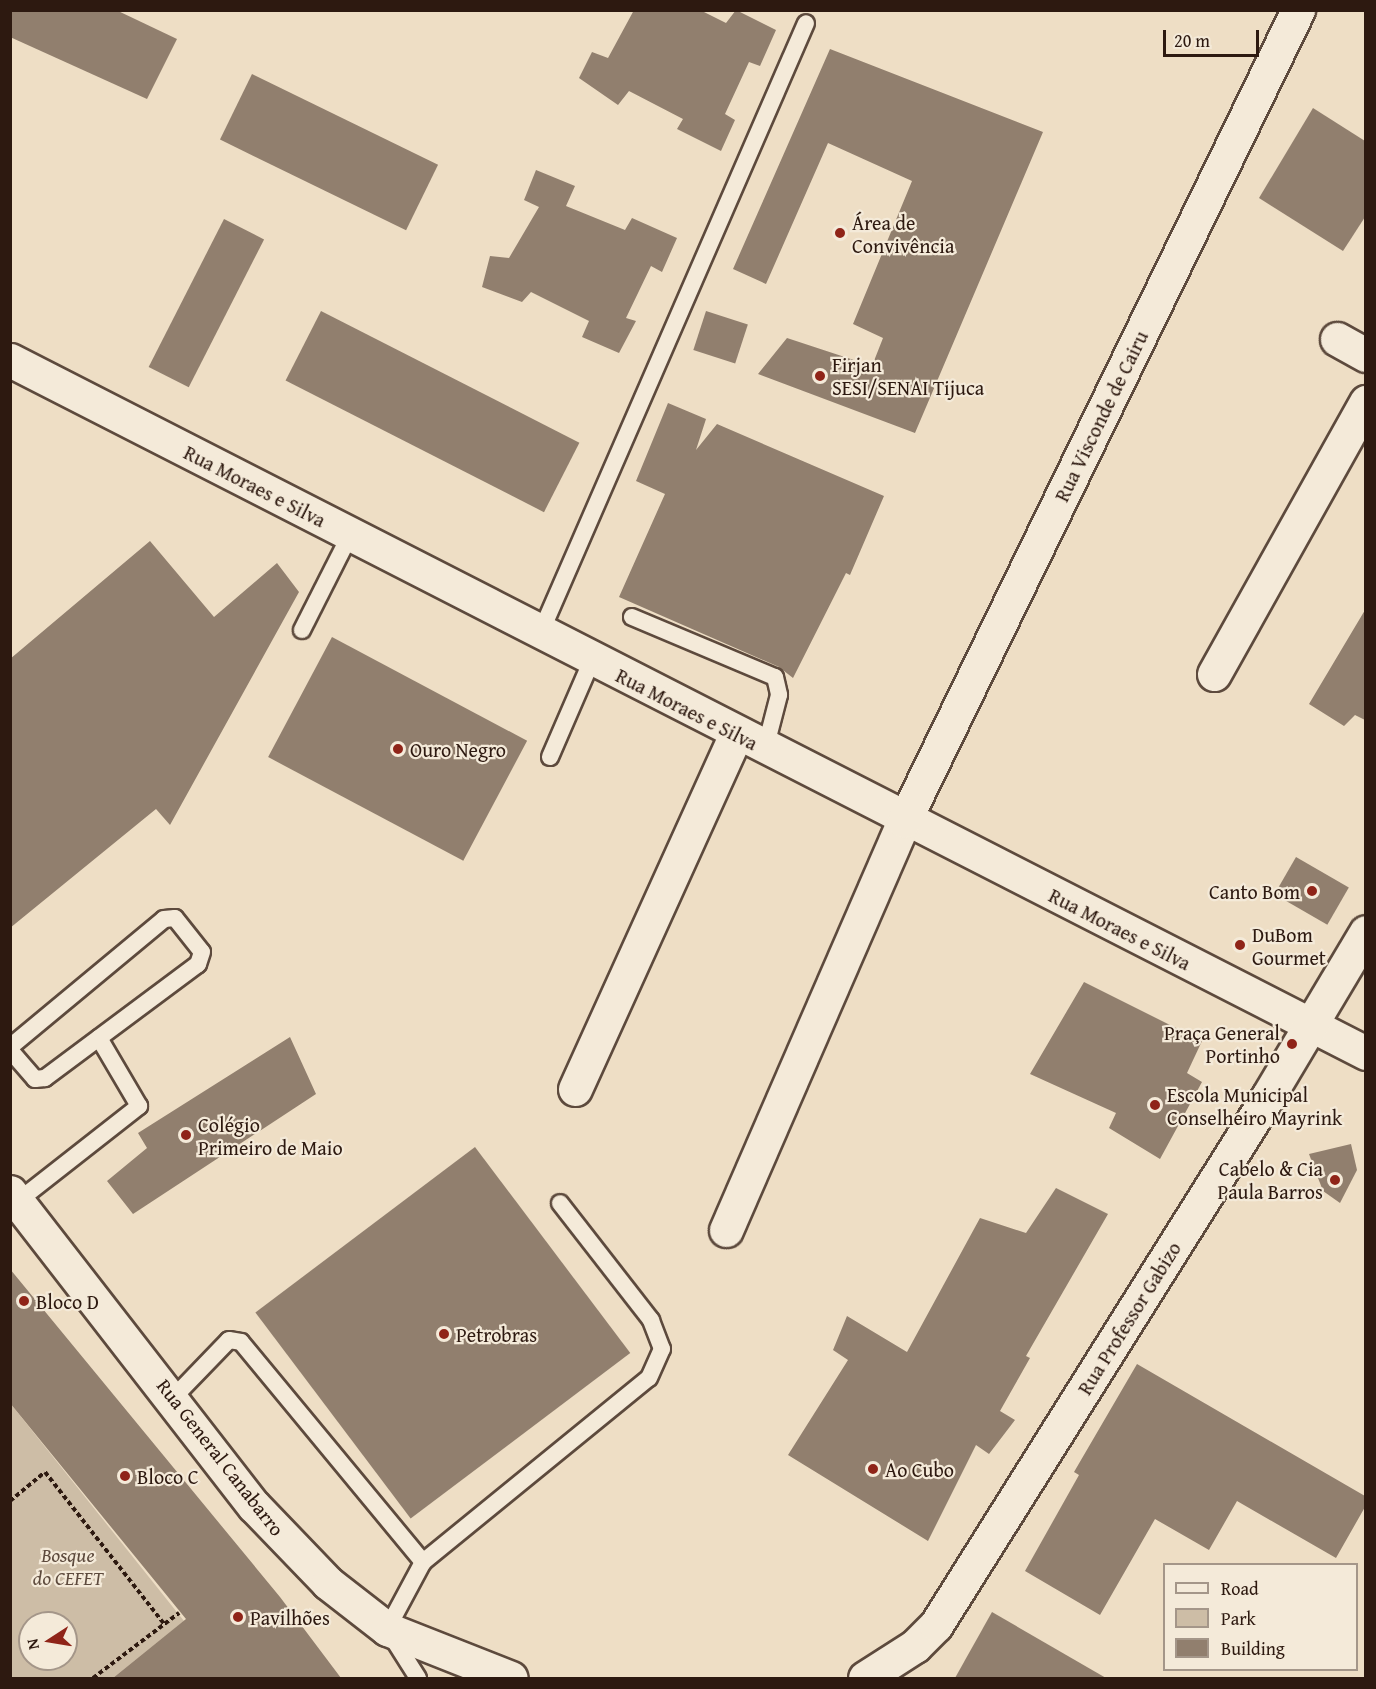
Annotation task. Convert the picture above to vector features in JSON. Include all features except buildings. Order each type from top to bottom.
[{"type":"street","name":"Rua Visconde de Cairu","points":[[726,1230],[904,821],[1298,10]]},
{"type":"street","points":[[1337,339],[1365,355]]},
{"type":"street","name":"Rua Moraes e Silva","points":[[10,360],[904,821],[1365,1053]]},
{"type":"street","points":[[1214,674],[1365,402]]},
{"type":"street","points":[[576,1089],[736,734]]},
{"type":"street","name":"Rua Professor Gabizo","points":[[865,1678],[915,1646],[936,1625],[1365,932]]},
{"type":"street","name":"Rua General Canabarro","points":[[14,1197],[279,1533],[328,1583],[387,1629],[511,1678]]},
{"type":"lane","points":[[540,634],[806,23]]},
{"type":"lane","points":[[302,630],[350,535]]},
{"type":"lane","points":[[632,616],[775,677],[780,695],[765,749]]},
{"type":"lane","points":[[550,757],[592,660]]},
{"type":"lane","points":[[175,918],[202,959],[40,1080],[10,1048],[158,923],[175,918]]},
{"type":"lane","points":[[14,1197],[139,1106],[99,1038]]},
{"type":"lane","points":[[418,1678],[387,1629],[423,1563],[649,1378],[662,1349],[651,1320],[560,1203]]},
{"type":"lane","points":[[174,1397],[229,1340],[241,1342],[423,1563]]},
{"type":"path","points":[[10,1501],[45,1472],[164,1624]]},
{"type":"path","points":[[93,1678],[179,1613]]},
{"type":"green space","name":"Bosque do CEFET","points":[[10,1403],[184,1621],[113,1678],[11,1678]]},
{"type":"place","name":"Área de Convivência","points":[[840,233]]},
{"type":"place","name":"Firjan SESI/SENAI Tijuca","points":[[820,376]]},
{"type":"place","name":"Ouro Negro","points":[[398,749]]},
{"type":"place","name":"Canto Bom","points":[[1312,891]]},
{"type":"place","name":"DuBom Gourmet","points":[[1240,945]]},
{"type":"place","name":"Praça General Portinho","points":[[1292,1044]]},
{"type":"place","name":"Escola Municipal Conselheiro Mayrink","points":[[1155,1105]]},
{"type":"place","name":"Colégio Primeiro de Maio","points":[[186,1135]]},
{"type":"place","name":"Cabelo & Cia Paula Barros","points":[[1335,1180]]},
{"type":"place","name":"Bloco D","points":[[24,1301]]},
{"type":"place","name":"Petrobras","points":[[444,1334]]},
{"type":"place","name":"Ao Cubo","points":[[873,1469]]},
{"type":"place","name":"Bloco C","points":[[125,1476]]},
{"type":"place","name":"Pavilhões","points":[[238,1617]]}]
